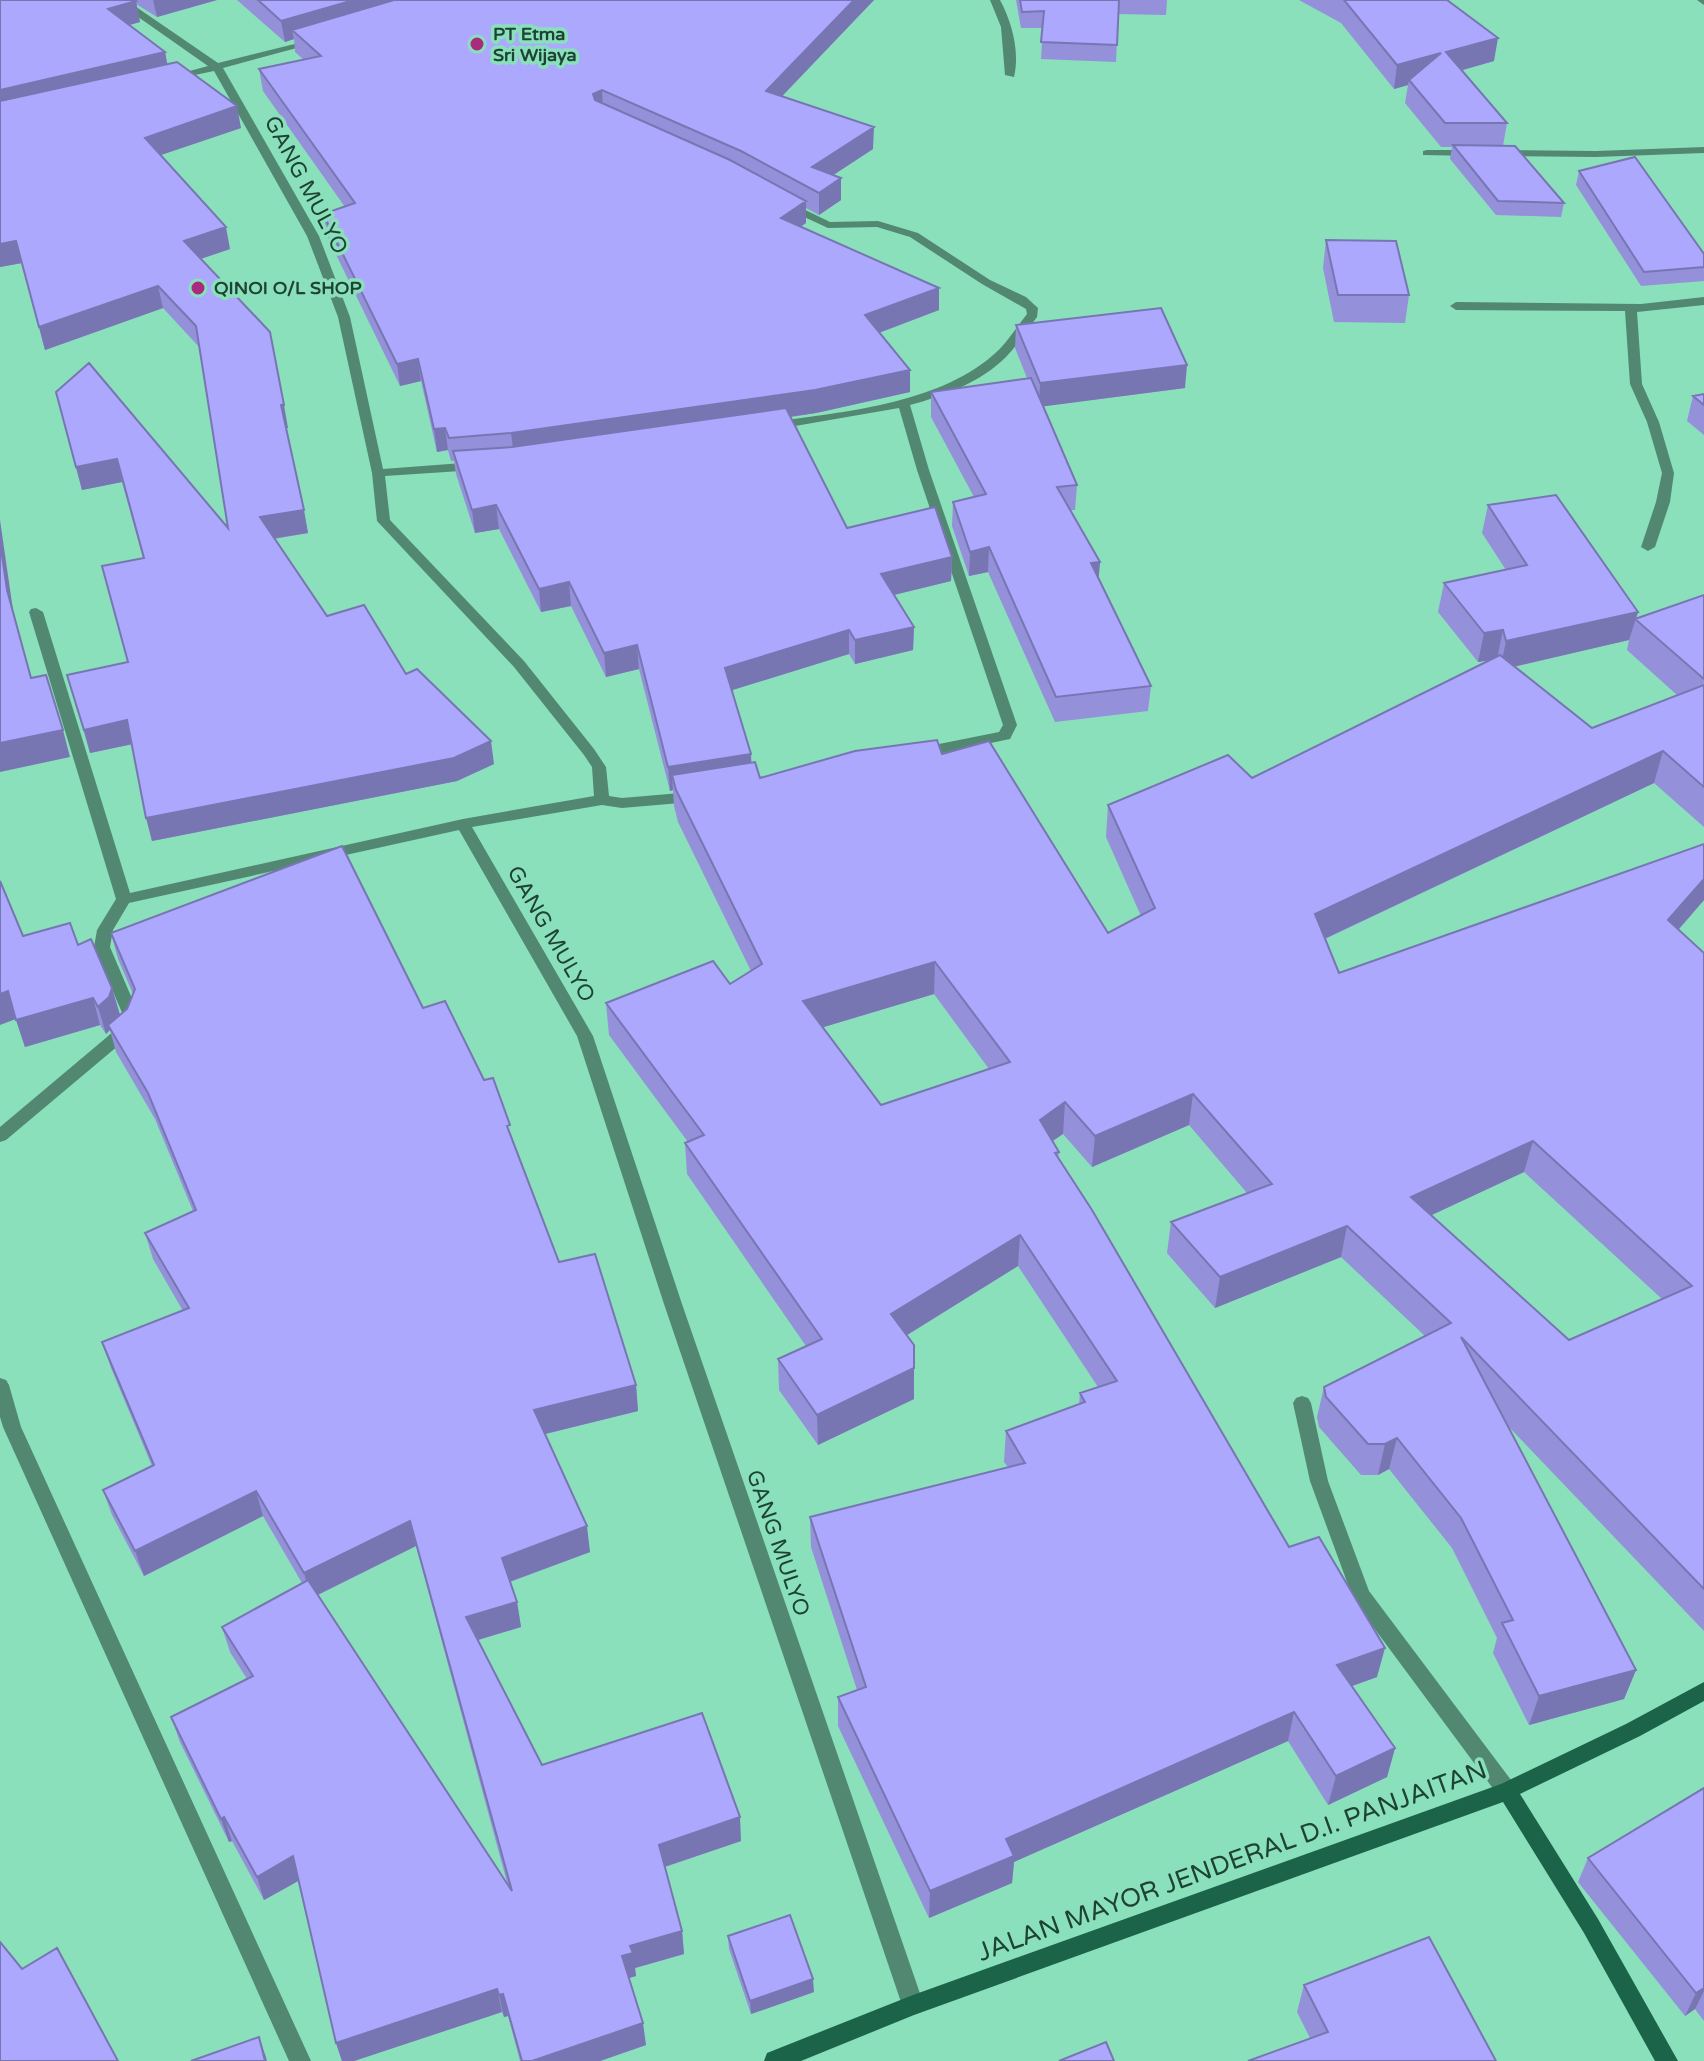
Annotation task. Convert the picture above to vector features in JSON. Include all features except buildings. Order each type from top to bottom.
[{"type":"main road","points":[[1507,1791],[1633,1730],[1704,1691]]},
{"type":"main road","name":"JALAN MAYOR JENDERAL D.I. PANJAITAN","points":[[775,2061],[913,2005],[1507,1791],[1591,1926],[1667,2061]]},
{"type":"street","points":[[119,0],[218,68]]},
{"type":"street","points":[[995,0],[1006,18],[1011,44],[1010,75]]},
{"type":"street","points":[[156,83],[331,35]]},
{"type":"street","name":"GANG MULYO","points":[[218,68],[313,236],[344,317],[378,473],[384,521],[519,664],[589,752],[599,767],[602,800]]},
{"type":"street","points":[[1427,153],[1596,154],[1704,150]]},
{"type":"street","points":[[753,429],[816,420],[959,385],[995,360],[1033,314],[1032,308],[914,235],[878,224],[828,225],[781,201]]},
{"type":"street","points":[[1456,306],[1631,307],[1704,301]]},
{"type":"street","points":[[1631,307],[1636,384],[1653,422],[1668,473],[1663,502],[1648,547]]},
{"type":"street","points":[[903,401],[923,470],[1010,725],[1005,736],[903,757]]},
{"type":"street","points":[[378,473],[484,465]]},
{"type":"street","points":[[36,612],[124,899]]},
{"type":"street","points":[[0,1136],[126,1029],[131,1015],[102,947],[105,930],[124,899],[463,824],[602,800],[661,801],[714,794]]},
{"type":"street","name":"GANG MULYO","points":[[463,824],[585,1036],[673,1304],[913,2005]]},
{"type":"street","points":[[0,1385],[12,1427],[300,2061]]},
{"type":"street","points":[[1302,1403],[1319,1481],[1361,1595],[1507,1791]]},
{"type":"place","name":"PT Etma Sri Wijaya","points":[[477,44]]},
{"type":"place","name":"QINOI O/L SHOP","points":[[198,288]]}]
